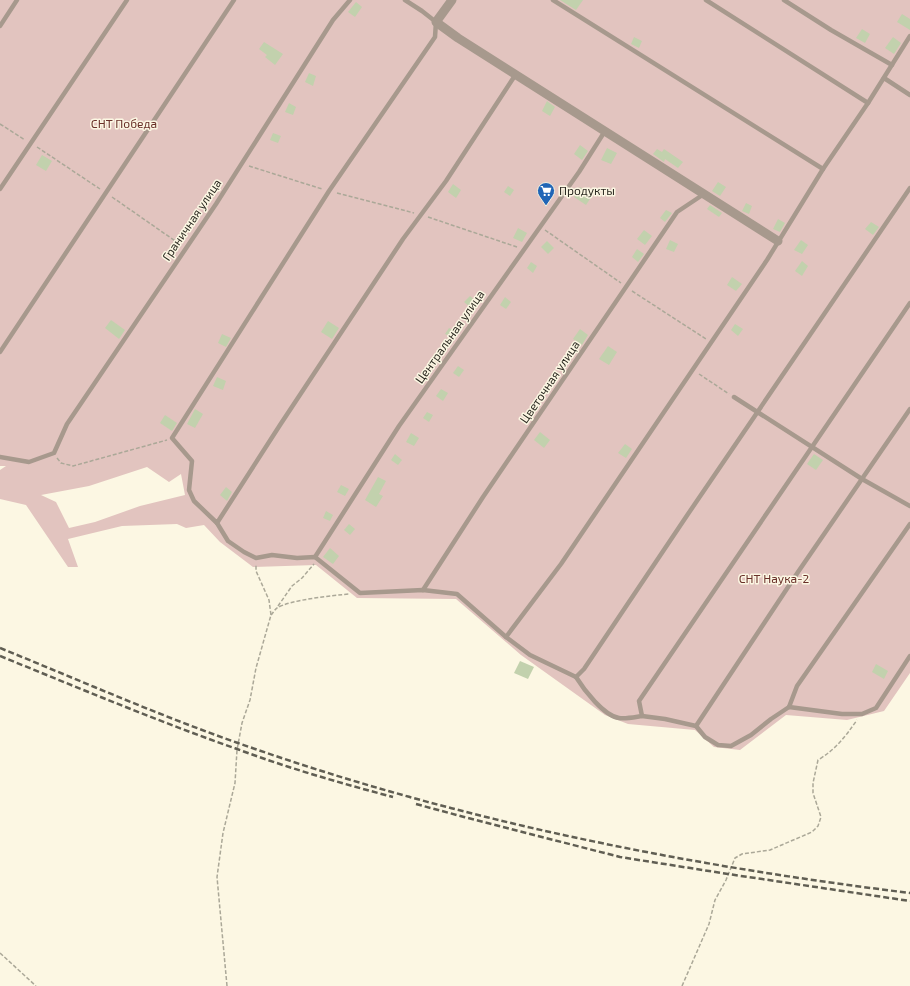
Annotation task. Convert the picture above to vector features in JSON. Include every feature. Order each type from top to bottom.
[{"type":"street","points":[[452,0],[436,22],[778,241]]},
{"type":"lane","points":[[0,26],[17,0]]},
{"type":"lane","points":[[0,189],[127,0]]},
{"type":"lane","points":[[0,352],[234,0]]},
{"type":"lane","name":"Граничная улица","points":[[54,453],[67,424],[241,164],[333,20],[350,0]]},
{"type":"lane","points":[[405,0],[436,22],[435,37],[330,191],[172,438],[192,461],[189,490],[194,501],[217,523],[228,541],[256,558],[272,555],[297,558],[315,557],[360,593],[423,590],[457,594],[506,637],[530,655],[576,677],[582,688],[608,713],[620,718],[642,716],[665,719],[696,726],[705,737],[718,745],[731,746],[750,735],[789,707],[797,686],[910,524]]},
{"type":"lane","points":[[552,0],[823,169]]},
{"type":"lane","points":[[706,0],[868,103]]},
{"type":"lane","points":[[784,0],[831,30],[892,65]]},
{"type":"lane","points":[[506,637],[560,564],[767,260],[823,169],[868,103],[910,36]]},
{"type":"lane","points":[[217,523],[399,245],[446,181],[516,74]]},
{"type":"lane","points":[[884,78],[910,95]]},
{"type":"lane","name":"Центральная улица","points":[[315,557],[399,426],[541,227],[579,172],[605,130]]},
{"type":"lane","points":[[576,677],[584,669],[910,188]]},
{"type":"lane","name":"Цветочная улица","points":[[423,590],[483,497],[677,212],[704,194]]},
{"type":"lane","points":[[642,716],[639,701],[910,303]]},
{"type":"lane","points":[[734,397],[862,479],[910,506]]},
{"type":"lane","points":[[696,726],[798,572],[910,410]]},
{"type":"lane","points":[[0,457],[29,462],[54,453]]},
{"type":"lane","points":[[789,707],[842,714],[862,714],[876,708],[910,656]]},
{"type":"path","points":[[0,124],[106,193],[185,249]]},
{"type":"path","points":[[241,164],[330,191]]},
{"type":"path","points":[[541,227],[711,343]]},
{"type":"path","points":[[692,370],[734,397]]},
{"type":"path","points":[[54,453],[61,463],[73,466],[172,438]]},
{"type":"path","points":[[271,615],[292,586],[316,563],[315,557]]},
{"type":"path","points":[[227,986],[217,877],[223,833],[235,783],[237,750],[242,723],[250,700],[256,668],[271,615],[269,600],[256,571],[256,558]]},
{"type":"path","points":[[277,608],[290,603],[309,599],[360,593]]},
{"type":"path","points":[[682,986],[709,924],[714,900],[726,880],[735,858],[742,854],[770,850],[812,832],[818,826],[821,817],[813,793],[812,783],[818,760],[830,753],[844,739],[862,714]]},
{"type":"path","points":[[0,953],[36,986]]},
{"type":"green space","points":[[0,0],[910,0],[910,673],[884,711],[847,720],[786,715],[740,750],[714,747],[695,730],[628,724],[605,715],[521,655],[456,599],[357,598],[316,565],[253,567],[220,542],[204,525],[186,528],[177,524],[122,526],[68,539],[78,567],[68,567],[26,505],[0,499],[0,470],[6,466],[0,466]],"holes":[[[147,467],[169,482],[181,474],[185,495],[140,506],[95,522],[69,528],[56,502],[41,495],[89,486]]]},
{"type":"building","points":[[560,0],[583,0],[576,10]]},
{"type":"building","points":[[356,2],[362,7],[355,17],[348,12]]},
{"type":"building","points":[[902,14],[910,19],[910,30],[897,22]]},
{"type":"building","points":[[862,29],[870,34],[865,43],[856,38]]},
{"type":"building","points":[[634,37],[642,41],[639,48],[631,44]]},
{"type":"building","points":[[893,37],[901,43],[894,54],[885,48]]},
{"type":"building","points":[[264,42],[283,54],[275,65],[265,57],[267,55],[259,49]]},
{"type":"building","points":[[309,73],[316,76],[313,86],[305,82]]},
{"type":"building","points":[[547,101],[555,107],[550,116],[542,111]]},
{"type":"building","points":[[289,103],[296,107],[293,115],[285,112]]},
{"type":"building","points":[[273,133],[281,136],[278,143],[270,140]]},
{"type":"building","points":[[580,145],[588,151],[582,160],[574,154]]},
{"type":"building","points":[[607,148],[617,153],[611,164],[601,160]]},
{"type":"building","points":[[657,149],[662,152],[664,149],[683,162],[678,168],[665,159],[664,162],[653,154]]},
{"type":"building","points":[[42,155],[52,161],[46,171],[36,165]]},
{"type":"building","points":[[718,182],[726,187],[720,196],[712,191]]},
{"type":"building","points":[[453,184],[461,190],[456,198],[448,192]]},
{"type":"building","points":[[508,186],[514,190],[510,196],[504,192]]},
{"type":"building","points":[[580,187],[592,196],[586,205],[574,197]]},
{"type":"building","points":[[746,203],[752,206],[749,214],[742,211]]},
{"type":"building","points":[[710,205],[722,213],[719,217],[707,209]]},
{"type":"building","points":[[666,210],[672,213],[665,222],[660,218]]},
{"type":"building","points":[[778,219],[785,223],[780,232],[773,229]]},
{"type":"building","points":[[871,222],[879,227],[873,235],[865,229]]},
{"type":"building","points":[[518,228],[527,233],[522,242],[513,238]]},
{"type":"building","points":[[644,230],[652,236],[645,245],[637,239]]},
{"type":"building","points":[[670,240],[678,244],[674,252],[666,249]]},
{"type":"building","points":[[801,240],[808,245],[802,254],[794,250]]},
{"type":"building","points":[[547,241],[554,248],[548,254],[541,247]]},
{"type":"building","points":[[637,249],[644,254],[638,262],[632,257]]},
{"type":"building","points":[[802,261],[808,266],[802,276],[795,271]]},
{"type":"building","points":[[531,262],[537,266],[533,273],[527,268]]},
{"type":"building","points":[[732,277],[742,284],[736,291],[727,285]]},
{"type":"building","points":[[470,296],[477,302],[472,309],[464,302]]},
{"type":"building","points":[[505,297],[511,302],[506,309],[500,305]]},
{"type":"building","points":[[111,320],[125,330],[119,339],[105,328]]},
{"type":"building","points":[[328,321],[339,328],[332,339],[321,332]]},
{"type":"building","points":[[735,324],[743,329],[738,336],[731,330]]},
{"type":"building","points":[[449,328],[455,331],[452,337],[445,334]]},
{"type":"building","points":[[580,329],[588,335],[582,345],[573,339]]},
{"type":"building","points":[[222,334],[231,338],[226,347],[218,343]]},
{"type":"building","points":[[608,346],[617,352],[609,365],[599,359]]},
{"type":"building","points":[[458,366],[464,370],[459,377],[453,373]]},
{"type":"building","points":[[217,377],[226,381],[223,390],[213,386]]},
{"type":"building","points":[[441,389],[448,393],[443,401],[436,396]]},
{"type":"building","points":[[195,409],[203,414],[195,428],[187,424]]},
{"type":"building","points":[[427,412],[433,415],[429,422],[423,418]]},
{"type":"building","points":[[165,415],[177,423],[172,431],[160,423]]},
{"type":"building","points":[[540,432],[550,440],[544,448],[534,440]]},
{"type":"building","points":[[411,433],[419,438],[414,446],[406,442]]},
{"type":"building","points":[[625,444],[632,449],[626,458],[618,453]]},
{"type":"building","points":[[395,454],[402,460],[398,465],[391,460]]},
{"type":"building","points":[[814,454],[823,460],[816,470],[807,464]]},
{"type":"building","points":[[378,477],[386,481],[379,494],[383,496],[376,507],[365,500]]},
{"type":"building","points":[[341,485],[349,489],[345,496],[337,492]]},
{"type":"building","points":[[226,487],[232,492],[227,501],[220,495]]},
{"type":"building","points":[[326,511],[333,515],[330,521],[323,518]]},
{"type":"building","points":[[349,524],[355,529],[350,535],[344,530]]},
{"type":"building","points":[[330,548],[339,556],[333,564],[323,557]]},
{"type":"building","points":[[520,661],[534,667],[528,679],[514,673]]},
{"type":"building","points":[[876,664],[888,671],[884,679],[872,672]]},
{"type":"railway","points":[[0,648],[148,709],[238,743],[402,795],[486,817],[654,854],[739,869],[910,893]]},
{"type":"railway","points":[[0,656],[148,716],[275,763],[393,797]]},
{"type":"railway","points":[[416,804],[620,857],[910,901]]},
{"type":"place","name":"Продукты","points":[[546,206]]},
{"type":"park label","name":"СНТ Победа","points":[[124,124]]},
{"type":"park label","name":"СНТ Наука-2","points":[[774,579]]}]
